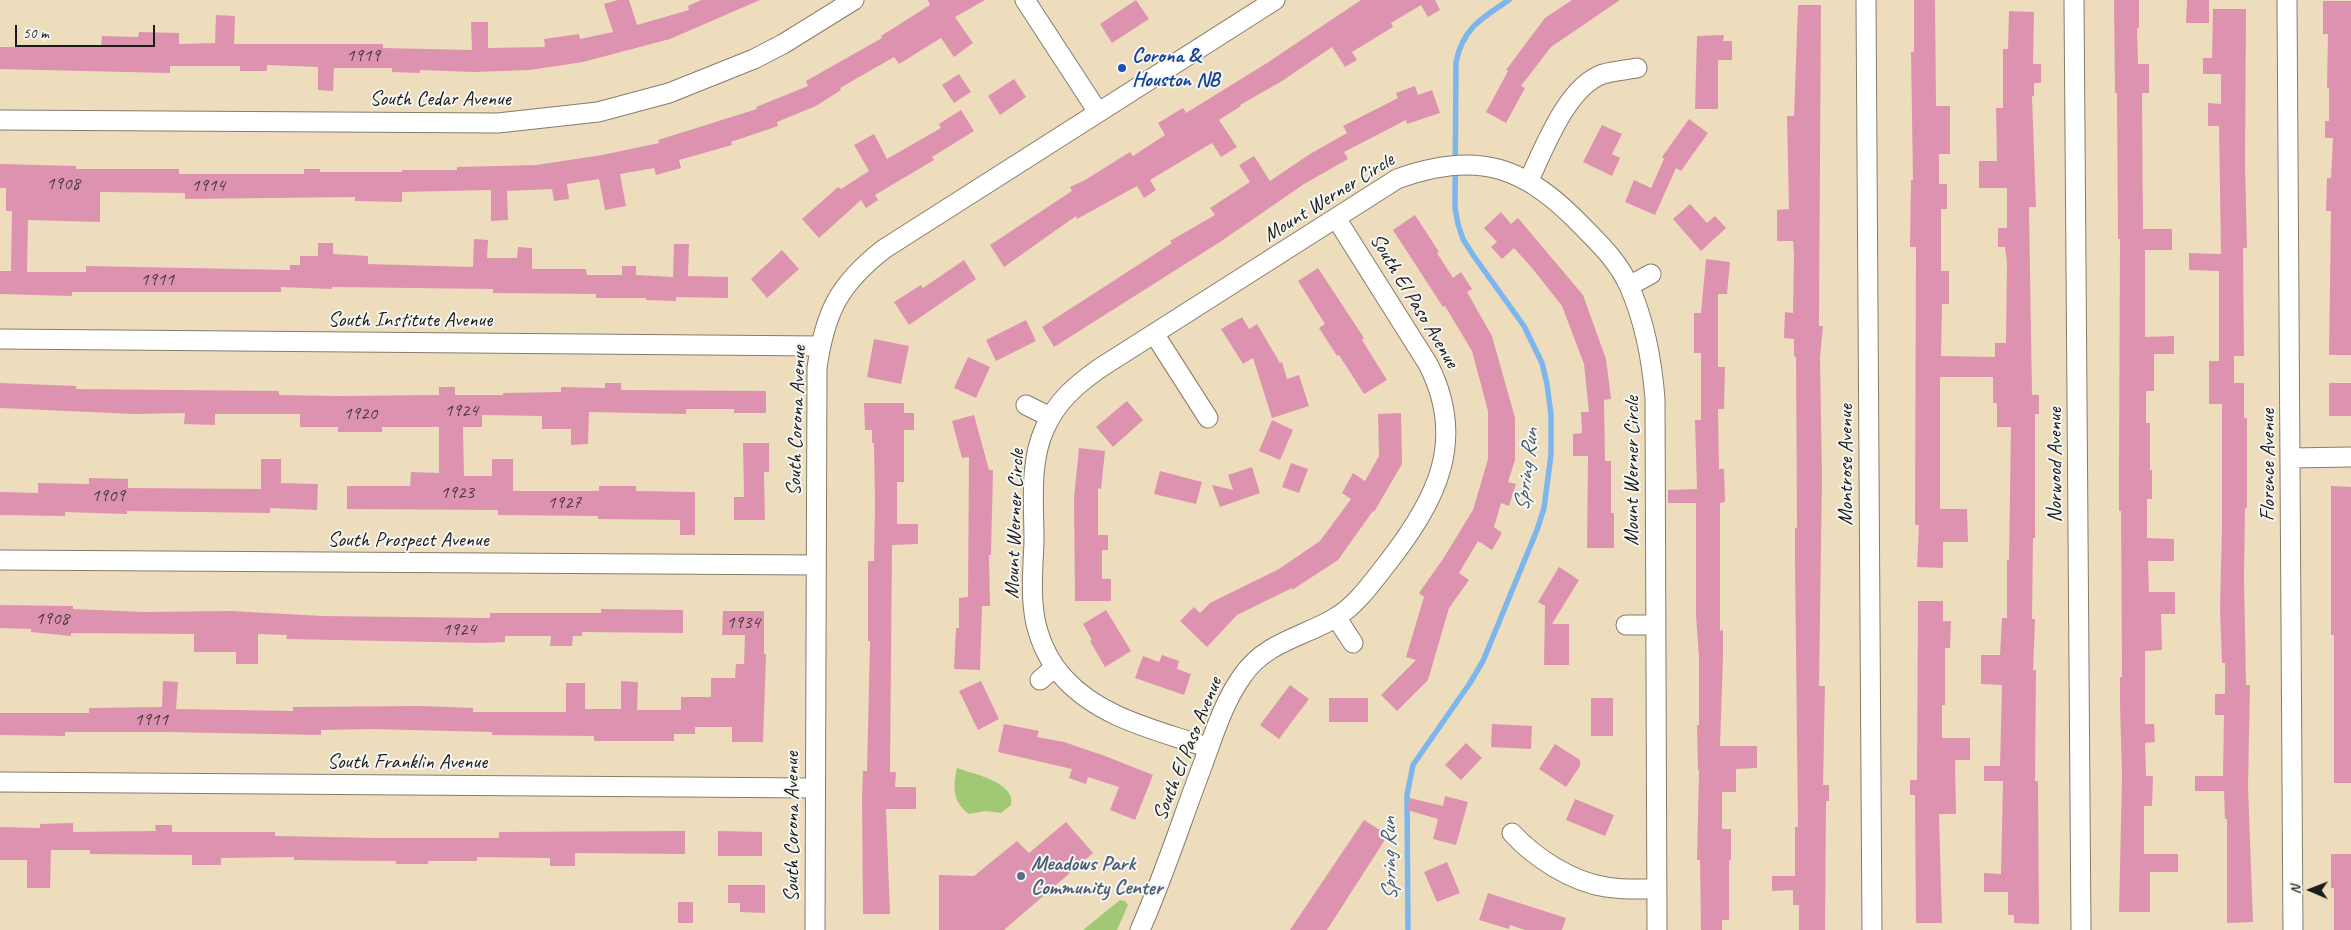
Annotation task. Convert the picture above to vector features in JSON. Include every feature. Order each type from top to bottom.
[{"type":"street","name":"South Cedar Avenue","points":[[0,120],[498,122],[598,112],[668,93],[754,59],[783,44],[854,0]]},
{"type":"street","points":[[1025,0],[1098,112]]},
{"type":"street","name":"South Corona Avenue","points":[[815,930],[814,788],[817,368],[826,322],[835,302],[849,280],[884,248],[1274,0]]},
{"type":"street","name":"Montrose Avenue","points":[[1866,0],[1872,930]]},
{"type":"street","name":"Norwood Avenue","points":[[2074,0],[2081,930]]},
{"type":"street","name":"Florence Avenue","points":[[2287,0],[2293,930]]},
{"type":"street","points":[[1529,180],[1560,118],[1572,99],[1585,86],[1602,75],[1637,68]]},
{"type":"street","name":"Mount Werner Circle","points":[[1209,748],[1113,715],[1079,693],[1056,667],[1041,642],[1033,603],[1035,469],[1038,448],[1050,417],[1067,393],[1082,381],[1398,179],[1444,165],[1468,164],[1510,172],[1529,180],[1567,210],[1596,239],[1615,262],[1629,286],[1640,315],[1653,371],[1655,408],[1657,930]]},
{"type":"street","name":"South El Paso Avenue","points":[[1140,930],[1209,748],[1232,693],[1255,659],[1274,645],[1336,617],[1364,594],[1420,518],[1434,491],[1442,468],[1446,425],[1442,397],[1428,364],[1336,218]]},
{"type":"street","points":[[1629,286],[1651,274]]},
{"type":"street","points":[[1155,335],[1208,418]]},
{"type":"street","name":"South Institute Avenue","points":[[0,339],[820,346]]},
{"type":"street","points":[[1026,405],[1050,417]]},
{"type":"street","points":[[2290,458],[2351,457]]},
{"type":"street","name":"South Prospect Avenue","points":[[0,560],[816,565]]},
{"type":"street","points":[[1336,617],[1353,643]]},
{"type":"street","points":[[1626,625],[1655,625]]},
{"type":"street","points":[[1040,680],[1056,667]]},
{"type":"street","name":"South Franklin Avenue","points":[[0,782],[814,788]]},
{"type":"street","points":[[1512,834],[1524,847],[1584,881],[1605,887],[1657,889]]},
{"type":"green space","points":[[957,768],[982,776],[1000,785],[1007,790],[1011,797],[1011,805],[1001,813],[985,811],[969,814],[959,804],[955,793]]},
{"type":"green space","points":[[1120,900],[1125,901],[1128,905],[1117,930],[1083,930]]},
{"type":"building","points":[[618,0],[629,0],[637,25],[689,10],[688,6],[701,0],[760,0],[670,39],[583,62],[530,70],[474,72],[420,70],[420,73],[392,72],[392,68],[334,68],[333,91],[318,90],[318,67],[267,65],[267,71],[240,71],[240,66],[170,66],[170,73],[0,69],[0,47],[101,47],[102,36],[138,37],[139,32],[179,33],[179,44],[215,43],[216,15],[235,16],[234,44],[383,44],[383,48],[472,50],[471,22],[488,22],[488,48],[545,47],[544,39],[579,34],[580,39],[613,32],[604,4]]},
{"type":"building","points":[[928,0],[985,0],[955,17],[973,43],[954,57],[941,38],[899,64],[894,57],[840,88],[841,90],[816,106],[777,122],[778,126],[731,142],[732,145],[679,160],[681,168],[656,175],[654,168],[620,174],[626,206],[605,210],[599,179],[567,184],[569,199],[554,201],[552,189],[507,191],[508,220],[491,221],[491,190],[402,192],[402,202],[355,201],[355,197],[185,199],[185,193],[100,192],[100,222],[28,220],[27,272],[86,272],[86,266],[290,270],[290,265],[300,265],[300,256],[318,256],[318,243],[333,243],[333,254],[368,256],[368,264],[473,267],[474,239],[488,240],[487,258],[517,258],[518,247],[532,248],[532,269],[586,269],[587,275],[622,275],[622,266],[636,266],[636,275],[673,277],[674,244],[689,244],[688,276],[728,277],[728,298],[676,297],[676,301],[646,300],[646,298],[596,298],[596,294],[493,293],[493,289],[332,287],[332,289],[281,287],[281,292],[72,292],[72,296],[0,294],[0,271],[11,271],[12,211],[6,211],[6,188],[0,188],[0,164],[76,166],[76,169],[179,169],[179,174],[304,174],[304,169],[320,169],[320,172],[402,172],[402,170],[457,170],[457,167],[536,165],[602,155],[659,143],[658,140],[757,109],[756,107],[808,86],[806,81],[882,38],[881,36],[930,5]]},
{"type":"building","points":[[1136,0],[1149,19],[1112,43],[1100,24]]},
{"type":"building","points":[[1361,0],[1435,0],[1440,10],[1428,17],[1421,5],[1391,23],[1393,27],[1352,52],[1357,60],[1345,67],[1332,47],[1219,120],[1237,147],[1221,157],[1212,143],[1150,180],[1156,190],[1144,198],[1137,186],[1077,219],[1076,216],[1004,267],[990,245],[1072,191],[1070,187],[1085,180],[1130,152],[1133,156],[1165,135],[1158,123],[1183,108],[1186,113],[1267,63]]},
{"type":"building","points":[[1572,0],[1620,0],[1551,47],[1521,86],[1525,88],[1506,123],[1486,112],[1508,71],[1506,70],[1545,18]]},
{"type":"building","points":[[1914,0],[1935,0],[1936,106],[1950,106],[1950,154],[1939,154],[1939,184],[1947,184],[1947,209],[1941,209],[1941,271],[1949,271],[1949,304],[1942,304],[1941,356],[1995,357],[1995,343],[2006,343],[2007,262],[2005,247],[1998,247],[1998,228],[2007,228],[2007,188],[1979,188],[1979,161],[1997,161],[1996,108],[2003,108],[2003,49],[2008,49],[2009,11],[2034,12],[2033,64],[2041,64],[2041,83],[2034,83],[2034,96],[2032,96],[2036,207],[2029,207],[2032,395],[2039,395],[2039,414],[2035,414],[2035,538],[2033,538],[2032,619],[2035,619],[2033,670],[2036,670],[2035,781],[2038,781],[2039,924],[2014,923],[2014,915],[2008,915],[2008,892],[1984,892],[1984,873],[2001,874],[2003,781],[1984,781],[1984,766],[2000,766],[2002,685],[1981,684],[1981,655],[2000,655],[2002,618],[2007,618],[2007,560],[2009,560],[2011,427],[1997,427],[1997,403],[1993,403],[1993,377],[1940,377],[1940,509],[1967,509],[1968,542],[1943,542],[1943,568],[1917,567],[1919,525],[1915,525],[1916,247],[1910,247],[1911,180],[1913,180],[1911,52],[1914,52]]},
{"type":"building","points":[[2114,0],[2139,0],[2139,28],[2137,28],[2138,64],[2149,64],[2149,93],[2142,93],[2143,229],[2172,229],[2172,250],[2145,250],[2145,337],[2174,336],[2174,354],[2154,354],[2154,391],[2146,391],[2146,423],[2150,423],[2150,470],[2152,470],[2152,499],[2147,499],[2147,538],[2174,539],[2174,561],[2148,561],[2149,592],[2175,592],[2175,614],[2161,614],[2162,650],[2145,651],[2145,724],[2154,724],[2155,742],[2145,743],[2146,776],[2153,776],[2152,806],[2144,806],[2144,854],[2178,854],[2178,872],[2150,872],[2150,912],[2119,912],[2122,776],[2120,705],[2120,677],[2122,677],[2121,511],[2119,511],[2120,239],[2118,239]]},
{"type":"building","points":[[2187,0],[2209,0],[2209,23],[2186,23]]},
{"type":"building","points":[[2323,1],[2351,1],[2351,355],[2329,355],[2331,211],[2326,211],[2327,178],[2331,178],[2333,138],[2325,138],[2325,121],[2329,121],[2329,88],[2327,88],[2328,34],[2323,34]]},
{"type":"building","points":[[1798,5],[1821,5],[1819,326],[1823,326],[1820,358],[1822,477],[1819,686],[1825,686],[1823,785],[1829,785],[1829,801],[1826,801],[1825,930],[1799,930],[1799,905],[1793,905],[1793,890],[1772,891],[1772,876],[1795,876],[1795,827],[1798,827],[1795,562],[1795,528],[1797,528],[1796,357],[1794,356],[1794,339],[1784,338],[1785,312],[1793,313],[1794,254],[1793,241],[1777,241],[1777,210],[1789,209],[1787,116],[1794,116]]},
{"type":"building","points":[[2213,9],[2246,9],[2245,164],[2247,248],[2243,248],[2244,356],[2234,356],[2234,383],[2244,383],[2244,418],[2247,418],[2247,508],[2245,508],[2244,578],[2246,685],[2250,685],[2248,786],[2253,922],[2227,923],[2227,819],[2225,819],[2224,791],[2195,791],[2195,776],[2223,776],[2224,715],[2215,715],[2215,694],[2225,694],[2225,663],[2222,663],[2220,610],[2222,404],[2209,404],[2209,361],[2219,361],[2219,271],[2189,270],[2189,253],[2221,254],[2219,126],[2208,126],[2208,103],[2221,104],[2221,74],[2203,74],[2203,58],[2212,58]]},
{"type":"building","points":[[1724,35],[1723,41],[1732,41],[1732,60],[1718,60],[1718,109],[1695,109],[1697,36]]},
{"type":"building","points":[[959,74],[971,92],[954,103],[942,85]]},
{"type":"building","points":[[1014,79],[1026,97],[1000,115],[988,96]]},
{"type":"building","points":[[1415,86],[1418,95],[1432,90],[1440,113],[1407,124],[1406,120],[1344,152],[1348,159],[1304,184],[1220,242],[1054,347],[1042,327],[1172,243],[1170,241],[1215,215],[1210,208],[1250,182],[1239,165],[1254,156],[1270,181],[1310,154],[1347,133],[1343,126],[1398,98],[1396,93]]},
{"type":"building","points":[[961,110],[974,131],[932,157],[934,160],[875,195],[878,200],[866,208],[861,200],[819,238],[802,219],[838,187],[841,189],[869,171],[854,145],[874,134],[887,159],[941,128],[939,124]]},
{"type":"building","points":[[1689,119],[1708,133],[1681,171],[1676,168],[1655,215],[1625,202],[1634,180],[1651,188],[1664,159],[1662,157]]},
{"type":"building","points":[[1602,125],[1622,134],[1612,154],[1620,158],[1612,176],[1583,162]]},
{"type":"building","points":[[1690,204],[1707,223],[1715,216],[1726,228],[1701,251],[1673,219]]},
{"type":"building","points":[[1501,212],[1511,224],[1518,218],[1583,295],[1606,359],[1611,399],[1604,400],[1605,461],[1611,461],[1611,513],[1614,513],[1614,548],[1587,548],[1588,456],[1573,456],[1573,434],[1582,433],[1581,412],[1589,412],[1584,364],[1562,306],[1532,268],[1514,248],[1502,259],[1491,247],[1497,242],[1484,228]]},
{"type":"building","points":[[1415,215],[1453,278],[1461,272],[1472,289],[1467,292],[1492,336],[1515,418],[1515,460],[1508,482],[1516,484],[1509,506],[1501,503],[1494,527],[1502,533],[1492,550],[1478,541],[1459,573],[1469,580],[1449,608],[1428,680],[1397,711],[1381,695],[1416,660],[1406,657],[1424,597],[1419,593],[1443,559],[1473,510],[1488,459],[1488,411],[1472,351],[1445,306],[1443,307],[1393,230]]},
{"type":"building","points":[[782,250],[799,269],[767,298],[751,279]]},
{"type":"building","points":[[1706,259],[1730,262],[1727,294],[1718,294],[1718,367],[1725,367],[1724,409],[1718,409],[1719,469],[1724,469],[1725,502],[1720,503],[1720,631],[1723,630],[1723,656],[1720,746],[1757,746],[1757,768],[1736,769],[1736,792],[1722,792],[1722,829],[1731,829],[1731,860],[1729,860],[1729,920],[1722,920],[1722,930],[1701,930],[1700,860],[1697,860],[1699,657],[1696,615],[1696,503],[1668,503],[1668,490],[1697,489],[1695,420],[1701,420],[1701,353],[1694,353],[1694,313],[1701,313]]},
{"type":"building","points":[[964,260],[976,279],[909,325],[894,302],[921,285],[923,288]]},
{"type":"building","points":[[1318,268],[1364,338],[1362,340],[1387,380],[1364,394],[1319,328],[1325,324],[1298,281]]},
{"type":"building","points":[[1242,317],[1249,329],[1257,324],[1280,363],[1282,362],[1287,379],[1299,375],[1309,406],[1272,418],[1253,358],[1243,364],[1221,329]]},
{"type":"building","points":[[1026,320],[1036,341],[996,361],[986,340]]},
{"type":"building","points":[[874,339],[909,346],[901,384],[867,377]]},
{"type":"building","points":[[968,357],[990,367],[976,398],[954,388]]},
{"type":"building","points":[[0,383],[76,386],[76,389],[279,391],[279,395],[338,396],[439,395],[439,387],[455,387],[455,395],[503,395],[503,393],[561,392],[561,387],[605,388],[605,383],[621,383],[621,390],[766,391],[766,413],[734,413],[734,409],[686,409],[686,414],[589,412],[588,444],[571,445],[571,429],[542,429],[542,416],[482,415],[482,427],[463,427],[464,476],[492,476],[492,459],[513,459],[513,491],[599,491],[599,486],[636,486],[636,491],[695,492],[695,535],[680,535],[680,520],[598,519],[598,516],[498,515],[498,510],[347,509],[347,486],[410,486],[411,472],[439,473],[439,427],[382,427],[382,432],[338,432],[338,427],[300,427],[300,414],[215,414],[215,425],[184,424],[185,413],[135,414],[0,408]]},
{"type":"building","points":[[2329,383],[2351,383],[2351,416],[2329,416]]},
{"type":"building","points":[[1127,401],[1143,420],[1113,447],[1096,427]]},
{"type":"building","points":[[864,403],[904,403],[904,413],[914,413],[914,430],[904,430],[904,482],[897,482],[897,524],[918,524],[918,544],[892,545],[890,772],[896,772],[895,787],[916,787],[916,809],[886,809],[890,914],[863,914],[862,798],[863,771],[867,771],[870,641],[868,641],[868,561],[874,561],[875,504],[874,443],[872,443],[872,430],[865,430]]},
{"type":"building","points":[[1401,413],[1402,464],[1374,512],[1338,560],[1292,590],[1292,588],[1237,615],[1207,647],[1180,621],[1194,607],[1200,613],[1210,603],[1279,569],[1320,541],[1351,499],[1342,493],[1353,473],[1365,481],[1379,456],[1378,414]]},
{"type":"building","points":[[974,415],[989,470],[993,470],[991,555],[989,555],[990,606],[982,606],[980,670],[954,669],[956,628],[959,628],[959,598],[968,597],[969,457],[962,458],[952,421]]},
{"type":"building","points":[[1272,420],[1293,430],[1280,460],[1259,451]]},
{"type":"building","points":[[743,443],[769,443],[769,472],[764,472],[765,520],[734,520],[734,497],[744,497]]},
{"type":"building","points":[[1079,448],[1105,451],[1101,489],[1098,488],[1098,535],[1108,535],[1108,550],[1102,550],[1102,579],[1111,579],[1111,601],[1075,601],[1074,498]]},
{"type":"building","points":[[261,459],[281,459],[281,483],[318,484],[317,510],[270,508],[270,513],[127,511],[127,514],[65,512],[65,516],[0,515],[0,492],[38,493],[38,483],[89,484],[89,478],[128,479],[128,488],[261,489]]},
{"type":"building","points":[[1291,463],[1308,469],[1299,493],[1282,487]]},
{"type":"building","points":[[1252,467],[1260,493],[1220,507],[1212,485],[1233,490],[1228,475]]},
{"type":"building","points":[[1160,471],[1202,482],[1196,504],[1154,494]]},
{"type":"building","points":[[2331,486],[2351,487],[2351,783],[2334,783],[2334,635],[2331,635]]},
{"type":"building","points":[[1559,567],[1579,580],[1552,624],[1569,624],[1569,665],[1544,665],[1545,606],[1538,602]]},
{"type":"building","points":[[1918,601],[1943,601],[1943,621],[1951,621],[1950,648],[1945,648],[1945,705],[1942,705],[1942,738],[1970,738],[1970,760],[1955,760],[1956,814],[1939,814],[1942,923],[1916,923],[1915,795],[1910,795],[1910,780],[1917,780]]},
{"type":"building","points":[[0,605],[73,606],[73,609],[144,612],[231,611],[323,616],[490,618],[490,613],[601,613],[601,609],[683,610],[683,633],[582,632],[582,636],[573,636],[572,646],[550,646],[551,636],[505,636],[505,642],[483,643],[286,639],[287,635],[258,634],[258,664],[236,664],[236,652],[194,652],[194,634],[71,633],[71,636],[31,632],[31,629],[0,628]]},
{"type":"building","points":[[1106,610],[1131,651],[1105,667],[1090,641],[1092,640],[1083,624]]},
{"type":"building","points":[[723,611],[764,611],[764,654],[766,654],[763,742],[732,742],[732,727],[695,727],[695,734],[674,734],[674,741],[594,741],[594,736],[492,735],[492,732],[371,729],[321,730],[321,735],[65,732],[65,736],[0,735],[0,713],[89,713],[89,708],[162,707],[163,681],[178,682],[176,709],[293,711],[293,707],[422,706],[473,708],[473,712],[566,712],[566,683],[585,683],[585,709],[621,709],[621,681],[638,682],[637,710],[681,710],[681,697],[711,697],[711,678],[735,678],[736,664],[744,664],[745,635],[722,635]]},
{"type":"building","points":[[1162,655],[1179,661],[1177,669],[1191,674],[1184,695],[1135,678],[1143,656],[1159,662]]},
{"type":"building","points":[[981,681],[999,719],[978,730],[959,691]]},
{"type":"building","points":[[1290,685],[1309,699],[1279,739],[1260,725]]},
{"type":"building","points":[[1329,698],[1368,698],[1368,722],[1329,722]]},
{"type":"building","points":[[1591,698],[1613,698],[1613,736],[1591,736]]},
{"type":"building","points":[[1004,724],[1039,731],[1037,737],[1064,742],[1153,775],[1135,820],[1110,810],[1119,787],[1088,777],[1086,784],[1069,778],[1072,769],[998,752]]},
{"type":"building","points":[[1492,724],[1532,726],[1531,749],[1491,747]]},
{"type":"building","points":[[1466,743],[1482,758],[1461,780],[1445,765]]},
{"type":"building","points":[[1555,744],[1580,760],[1580,766],[1566,787],[1539,769]]},
{"type":"building","points":[[1445,796],[1468,802],[1456,845],[1433,839],[1438,819],[1407,810],[1410,798],[1443,806]]},
{"type":"building","points":[[1575,799],[1614,815],[1605,836],[1566,820]]},
{"type":"building","points":[[1364,820],[1388,835],[1327,930],[1290,930]]},
{"type":"building","name":"Meadows Park Community Center","points":[[1066,822],[1093,853],[1004,930],[939,930],[939,875],[974,876],[1017,841],[1029,853]]},
{"type":"building","points":[[73,823],[73,832],[156,831],[155,825],[172,825],[172,832],[275,832],[275,836],[378,838],[499,838],[499,832],[685,831],[685,854],[575,853],[575,866],[550,866],[550,858],[477,857],[477,861],[428,861],[428,864],[396,864],[396,861],[294,860],[294,857],[221,858],[221,865],[192,865],[192,855],[90,854],[90,850],[51,850],[50,888],[27,888],[27,860],[0,860],[0,827],[40,828],[40,824]]},
{"type":"building","points":[[718,831],[762,832],[762,856],[718,856]]},
{"type":"building","points":[[2331,854],[2351,854],[2351,930],[2334,930],[2334,888],[2331,888]]},
{"type":"building","points":[[1447,862],[1460,893],[1437,902],[1424,872]]},
{"type":"building","points":[[728,885],[765,885],[765,913],[740,912],[740,903],[728,903]]},
{"type":"building","points":[[1488,893],[1566,918],[1562,930],[1525,930],[1510,925],[1509,929],[1479,920]]},
{"type":"building","points":[[678,902],[693,902],[693,923],[678,923]]},
{"type":"waterway","name":"Spring Run","points":[[1408,930],[1407,795],[1413,765],[1483,661],[1537,530],[1544,508],[1551,455],[1551,415],[1542,363],[1524,326],[1463,239],[1455,208],[1456,62],[1459,50],[1463,40],[1475,25],[1509,0]]},
{"type":"place","name":"Corona & Houston NB","points":[[1122,68]]},
{"type":"place","name":"Meadows Park Community Center","points":[[1021,876]]}]
